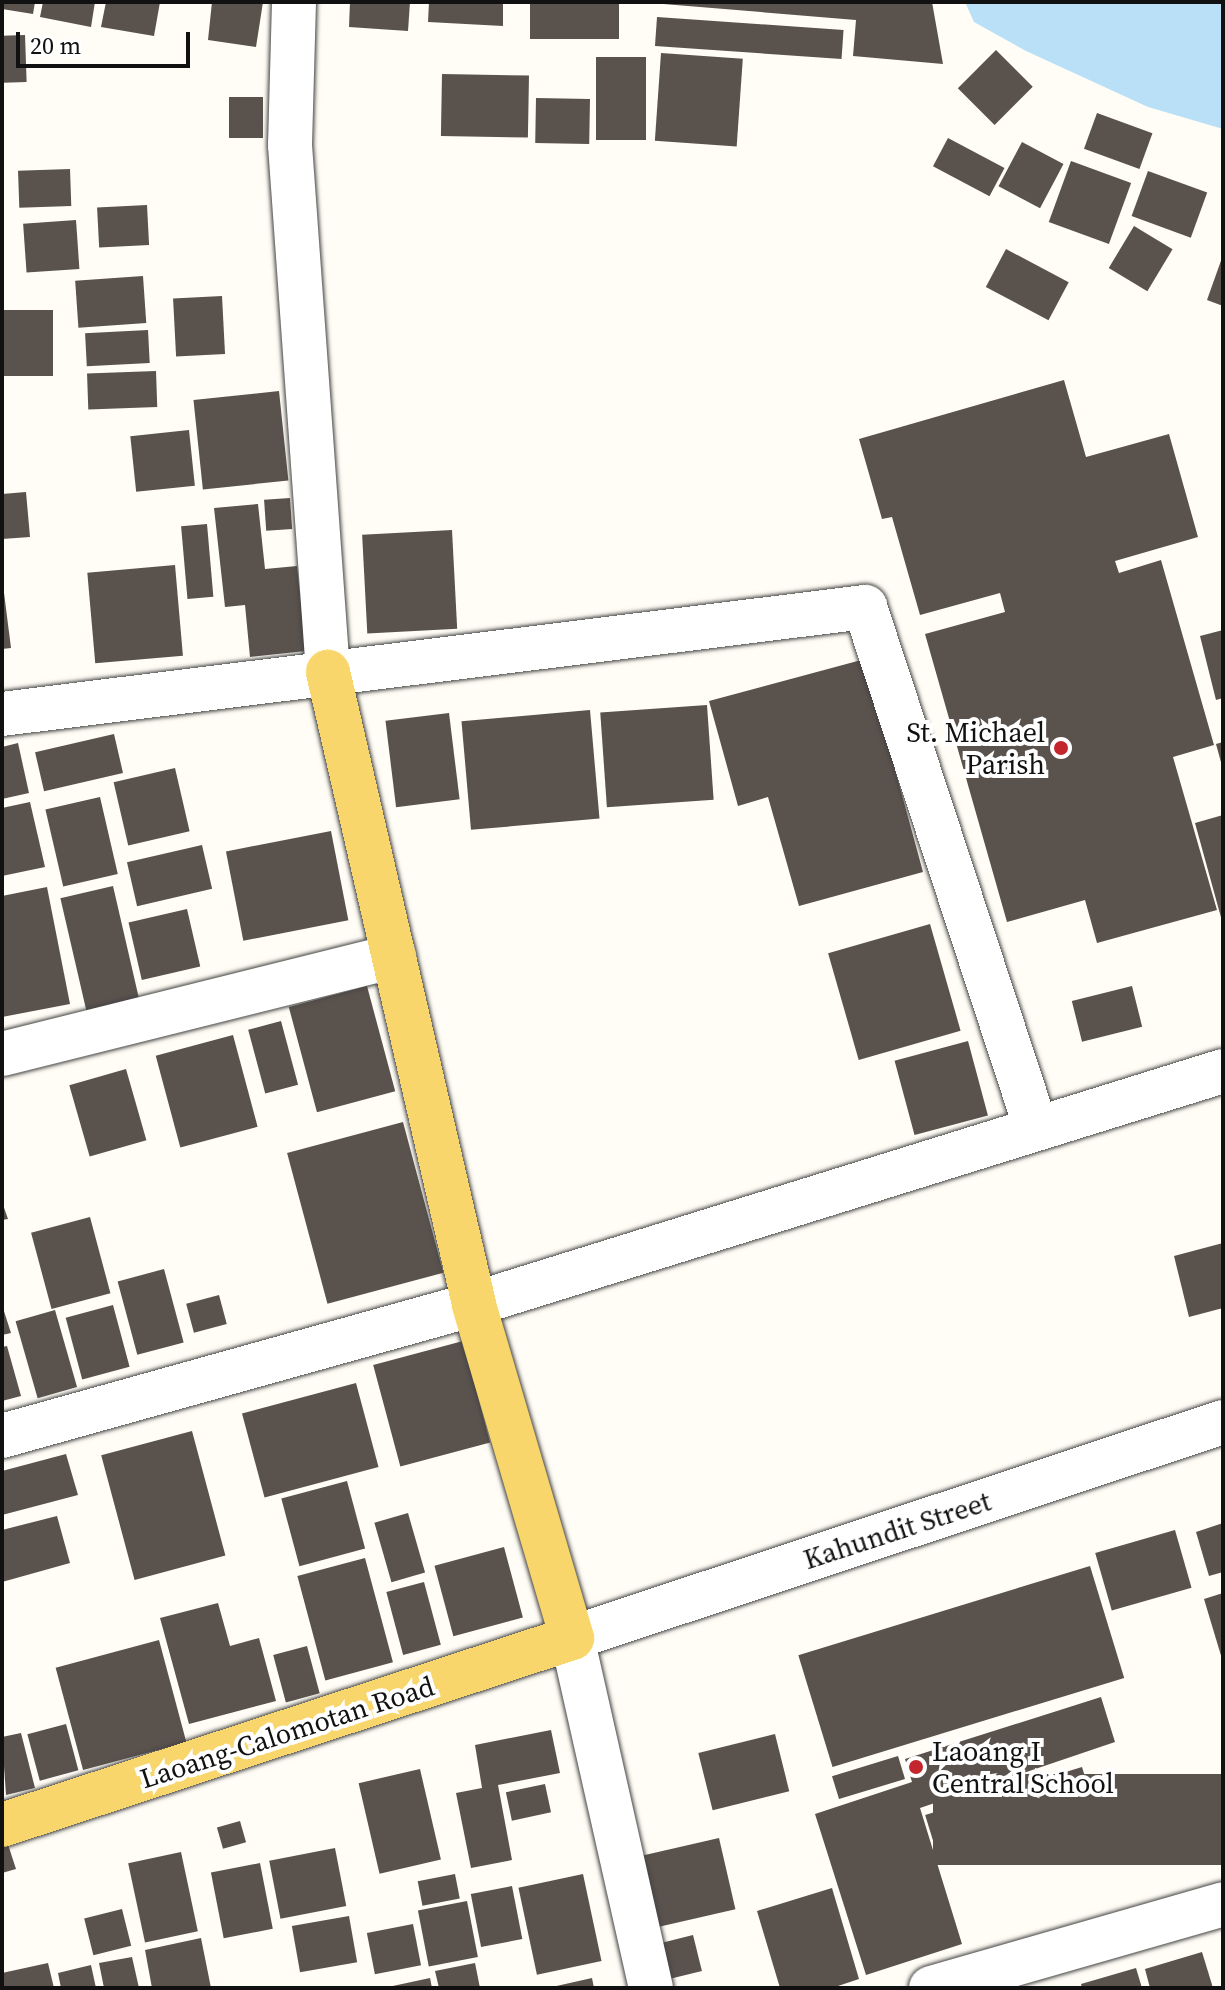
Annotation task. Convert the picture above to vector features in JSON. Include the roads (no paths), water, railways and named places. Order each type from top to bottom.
[{"type":"main road","points":[[328,672],[474,1304],[572,1638]]},
{"type":"main road","name":"Laoang-Calomotan Road","points":[[2,1825],[572,1638]]},
{"type":"street","points":[[294,2],[290,145],[328,672]]},
{"type":"street","points":[[2,714],[865,607],[1036,1128]]},
{"type":"street","points":[[2,1054],[394,956]]},
{"type":"street","points":[[2,1436],[474,1304],[1223,1071]]},
{"type":"street","name":"Kahundit Street","points":[[572,1638],[1223,1422]]},
{"type":"street","points":[[572,1638],[651,1988]]},
{"type":"street","points":[[931,1988],[1223,1904]]},
{"type":"water","points":[[965,2],[1223,2],[1223,129],[1148,107],[1026,51],[974,22]]},
{"type":"place","name":"St. Michael Parish","points":[[1061,748]]},
{"type":"place","name":"Laoang I Central School","points":[[916,1767]]}]
